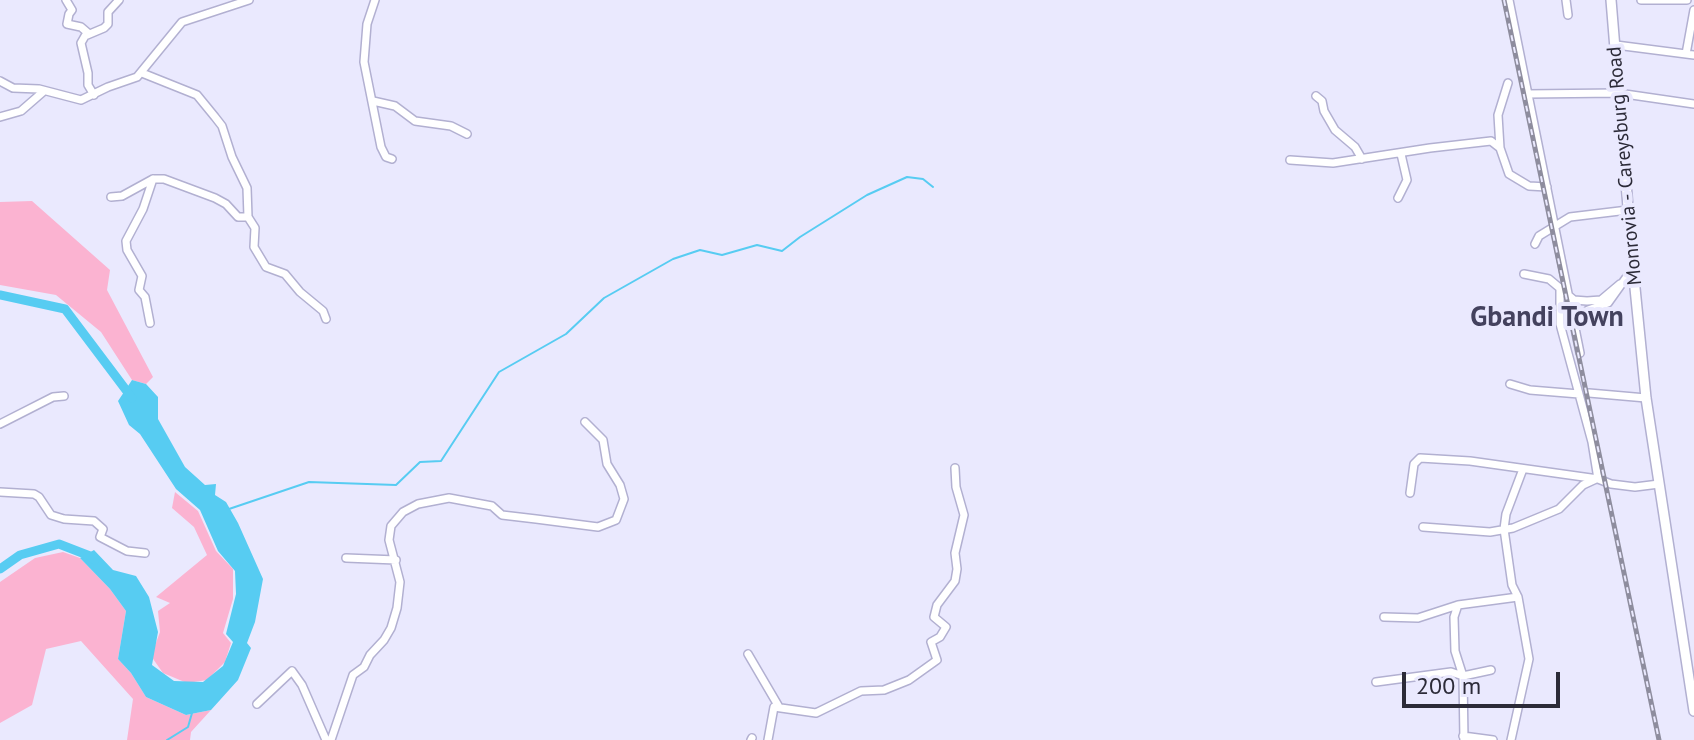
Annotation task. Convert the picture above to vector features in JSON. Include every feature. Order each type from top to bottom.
[{"type":"main road","name":"Monrovia - Careysburg Road","points":[[1611,0],[1646,398],[1694,711]]},
{"type":"street","points":[[66,0],[72,10],[67,24],[81,27],[88,33]]},
{"type":"street","points":[[94,95],[88,85],[81,47],[83,39],[88,33],[108,24],[108,12],[119,0]]},
{"type":"street","points":[[0,81],[13,88],[28,87],[81,100],[130,81],[142,73],[182,22],[249,0]]},
{"type":"street","points":[[375,0],[367,24],[364,62],[381,147],[386,157],[392,159]]},
{"type":"street","points":[[1509,0],[1580,353]]},
{"type":"street","points":[[1566,0],[1568,15]]},
{"type":"street","points":[[1641,0],[1690,1]]},
{"type":"street","points":[[1616,45],[1690,55],[1694,10]]},
{"type":"street","points":[[142,73],[197,95],[222,126],[247,188],[248,217],[255,228],[254,247],[266,267],[285,274],[300,292],[323,311],[326,319]]},
{"type":"street","points":[[1508,83],[1498,115],[1500,148],[1509,174],[1529,186],[1547,187]]},
{"type":"street","points":[[0,117],[21,111],[44,91]]},
{"type":"street","points":[[1527,94],[1618,93],[1694,104]]},
{"type":"street","points":[[1316,96],[1322,101],[1335,130],[1355,147],[1362,159]]},
{"type":"street","points":[[373,101],[395,106],[409,119],[451,126],[467,134]]},
{"type":"street","points":[[1290,160],[1333,163],[1482,141],[1491,141],[1500,148]]},
{"type":"street","points":[[1398,198],[1407,180],[1401,154]]},
{"type":"street","points":[[111,197],[128,194],[153,179],[164,179],[183,184],[226,204],[238,217],[248,217]]},
{"type":"street","points":[[150,323],[145,297],[139,290],[142,276],[127,250],[126,241],[143,209],[153,179]]},
{"type":"street","points":[[1535,244],[1539,236],[1570,217],[1628,210]]},
{"type":"street","points":[[1524,274],[1549,279],[1577,301],[1601,300],[1633,273]]},
{"type":"street","points":[[1573,321],[1588,310],[1608,303],[1620,284]]},
{"type":"street","points":[[1560,289],[1560,324],[1592,442],[1598,479]]},
{"type":"street","points":[[1510,384],[1530,390],[1579,394]]},
{"type":"street","points":[[1589,393],[1646,398]]},
{"type":"street","points":[[0,424],[53,397],[64,396]]},
{"type":"street","points":[[329,740],[353,675],[364,667],[391,628],[400,582],[389,540],[391,526],[403,512],[435,499],[449,498],[492,506],[502,515],[598,527],[616,520],[624,499],[620,485],[607,464],[603,440],[585,422]]},
{"type":"street","points":[[1410,493],[1414,464],[1420,458],[1470,461],[1635,487],[1659,484]]},
{"type":"street","points":[[768,740],[774,707],[816,713],[861,691],[884,690],[909,680],[937,660],[931,642],[940,637],[946,627],[934,617],[937,605],[955,581],[955,553],[964,515],[956,487],[955,468]]},
{"type":"street","points":[[1511,740],[1529,659],[1518,597],[1512,585],[1504,529],[1506,514],[1523,469]]},
{"type":"street","points":[[1423,527],[1490,532],[1513,528],[1559,509],[1588,482],[1598,479]]},
{"type":"street","points":[[0,492],[34,494],[51,515],[94,521],[103,529],[100,537],[127,551],[145,553]]},
{"type":"street","points":[[346,558],[396,560]]},
{"type":"street","points":[[1384,617],[1418,618],[1458,605],[1518,597]]},
{"type":"street","points":[[1458,605],[1454,617],[1455,651],[1463,676],[1464,738],[1493,740]]},
{"type":"street","points":[[748,654],[779,707]]},
{"type":"street","points":[[1376,682],[1451,672],[1463,676],[1491,670]]},
{"type":"street","points":[[257,704],[292,671],[329,740]]},
{"type":"shaded area","points":[[32,201],[110,270],[107,290],[153,377],[146,384],[132,380],[101,332],[56,295],[0,285],[0,202]]},
{"type":"shaded area","points":[[175,492],[198,511],[216,551],[233,569],[233,599],[223,633],[231,643],[225,662],[207,680],[187,683],[163,673],[151,656],[160,632],[158,611],[170,603],[156,597],[207,555],[194,527],[172,508]]},
{"type":"shaded area","points":[[63,552],[80,558],[126,611],[118,659],[146,697],[186,715],[211,710],[191,732],[190,740],[127,740],[133,699],[81,641],[46,649],[32,705],[0,723],[0,582],[35,558]]},
{"type":"water","points":[[132,380],[146,384],[158,397],[158,419],[185,467],[205,485],[216,484],[215,495],[226,502],[238,523],[263,579],[255,622],[247,643],[251,648],[238,680],[211,710],[186,715],[146,697],[118,659],[126,611],[80,558],[94,550],[113,570],[136,576],[149,597],[158,632],[152,665],[174,681],[203,682],[223,666],[233,642],[226,634],[236,594],[235,571],[218,551],[200,510],[176,489],[140,434],[129,425],[118,401]]},
{"type":"waterway","points":[[229,509],[309,482],[396,485],[420,462],[441,461],[499,372],[566,334],[604,298],[673,259],[700,250],[722,255],[757,245],[782,251],[867,195],[907,177],[923,179],[933,187]]},
{"type":"waterway","points":[[0,295],[65,309],[132,398]]},
{"type":"waterway","points":[[0,569],[20,555],[59,544],[95,560]]},
{"type":"waterway","points":[[167,740],[188,727],[192,713]]},
{"type":"railway","points":[[1504,0],[1659,740]]},
{"type":"district","name":"Gbandi Town","points":[[1547,318]]}]
